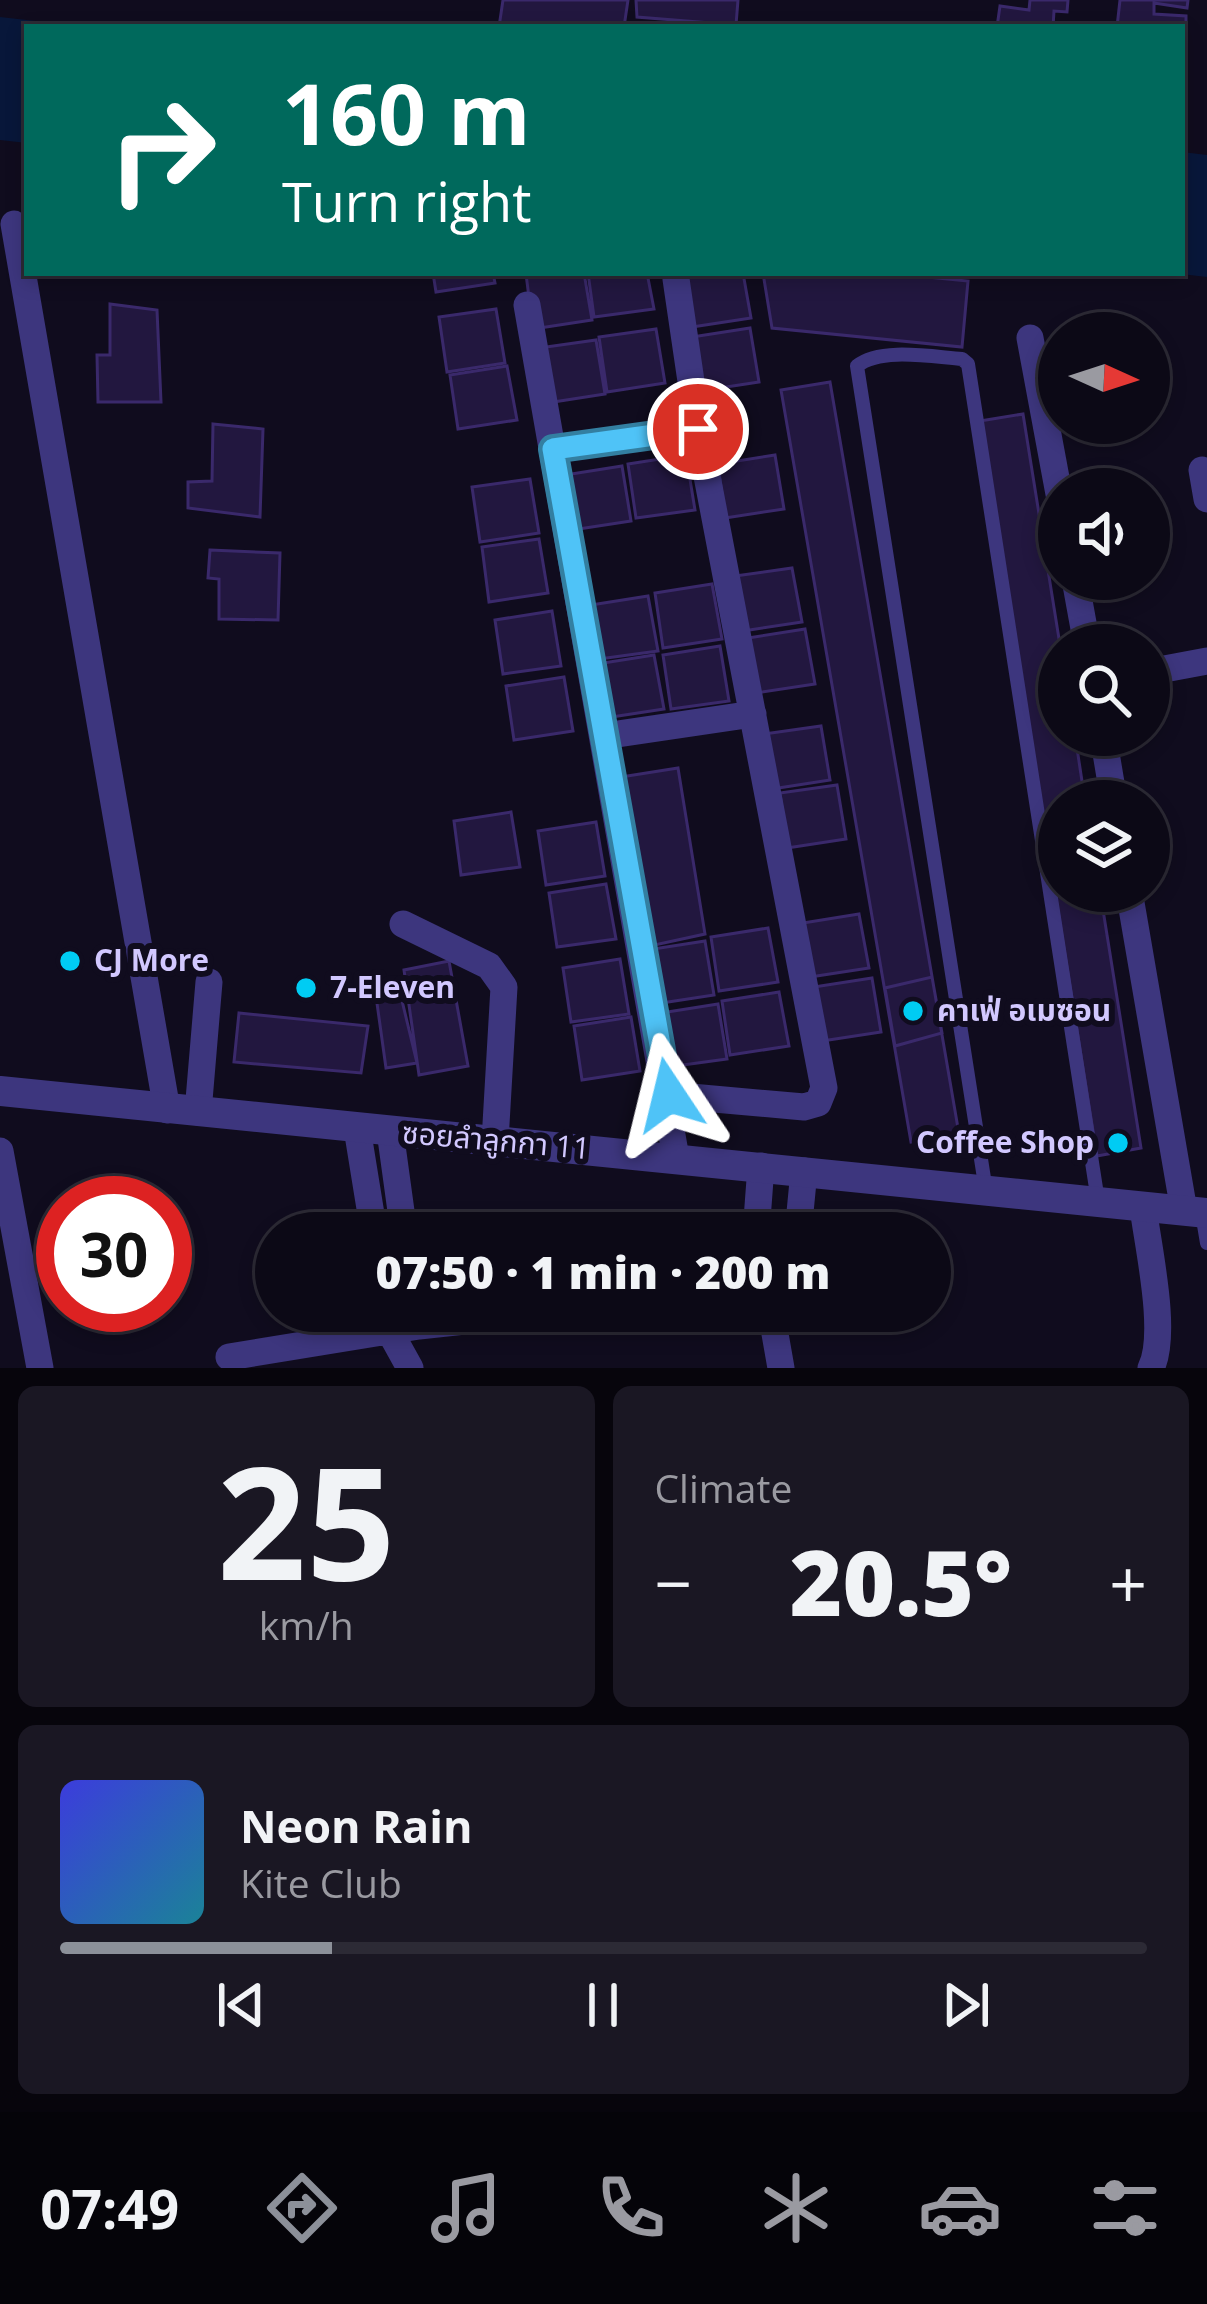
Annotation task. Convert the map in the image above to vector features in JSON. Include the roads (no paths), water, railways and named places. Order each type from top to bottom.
[{"type":"street","points":[[27,276],[182,1111]]},
{"type":"street","points":[[669,1095],[804,1107],[824,1097],[698,429],[676,279]]},
{"type":"street","points":[[526,305],[669,1095],[676,1158]]},
{"type":"street","points":[[1030,338],[1054,468]]},
{"type":"street","points":[[553,449],[698,429]]},
{"type":"street","points":[[1202,470],[1207,499]]},
{"type":"street","points":[[1170,668],[1207,662]]},
{"type":"street","points":[[604,736],[753,714]]},
{"type":"street","points":[[1134,912],[1200,1220]]},
{"type":"street","points":[[403,924],[489,966],[504,987],[495,1141]]},
{"type":"street","points":[[182,1111],[209,982]]},
{"type":"street","name":"ซอยลำลูกกา 11","points":[[0,1091],[1098,1201],[1200,1220]]},
{"type":"street","points":[[357,1128],[371,1212]]},
{"type":"street","points":[[390,1131],[401,1212]]},
{"type":"street","points":[[0,1151],[40,1368]]},
{"type":"street","points":[[758,1212],[761,1166]]},
{"type":"street","points":[[800,1212],[804,1171]]},
{"type":"street","points":[[1143,1207],[1158,1355],[1151,1368]]},
{"type":"street","points":[[229,1357],[339,1332]]},
{"type":"street","points":[[394,1332],[410,1365]]},
{"type":"street","points":[[410,1365],[415,1332]]},
{"type":"street","points":[[775,1332],[781,1368]]},
{"type":"lane","points":[[986,1191],[857,367],[869,359],[910,356],[962,359],[968,364],[1098,1201]]},
{"type":"water","points":[[0,17],[62,24],[24,24],[24,143],[0,140]]},
{"type":"water","points":[[1185,152],[1207,155],[1207,277],[1185,274]]},
{"type":"place","name":"CJ More","points":[[70,961]]},
{"type":"place","name":"7-Eleven","points":[[306,988]]},
{"type":"place","name":"คาเฟ่ อเมซอน","points":[[913,1011]]},
{"type":"place","name":"Coffee Shop","points":[[1118,1143]]}]
